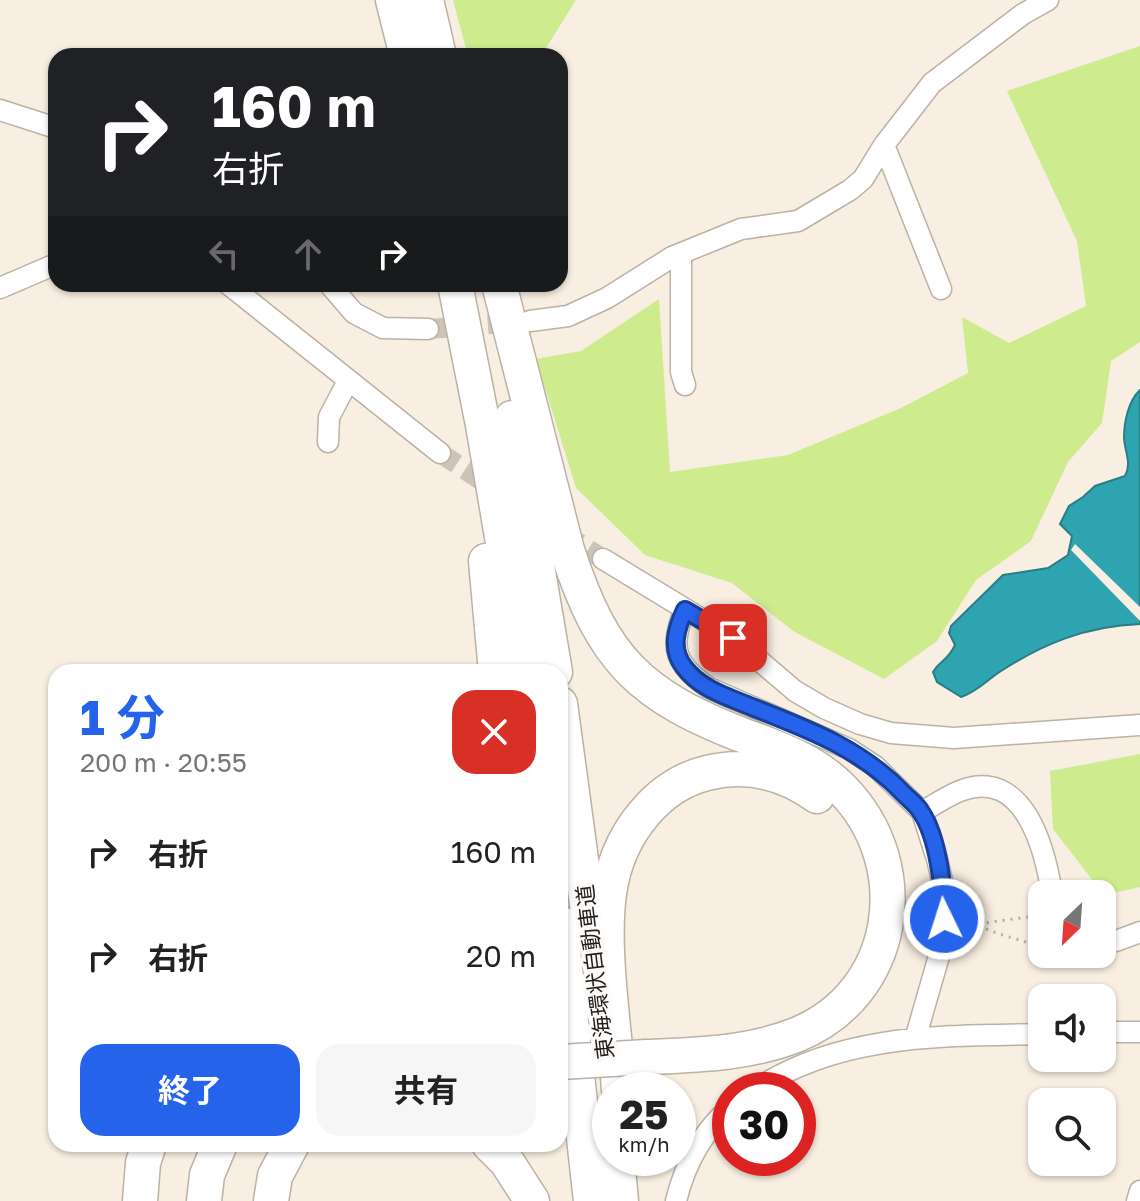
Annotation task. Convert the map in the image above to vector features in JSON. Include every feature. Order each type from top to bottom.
[{"type":"highway","points":[[393,0],[405,48]]},
{"type":"highway","points":[[426,0],[437,48]]},
{"type":"highway","points":[[447,292],[467,397],[495,664]]},
{"type":"highway","points":[[457,292],[483,425],[524,664]]},
{"type":"highway","points":[[488,292],[554,664]]},
{"type":"highway","points":[[501,292],[567,550],[578,586],[603,636],[633,673],[670,703],[791,754],[841,787],[867,820],[885,860],[888,901],[882,942],[862,982],[834,1013],[798,1034],[753,1049],[568,1043]]},
{"type":"highway","name":"東海環状自動車道","points":[[568,761],[607,1072]]},
{"type":"highway","points":[[568,1061],[646,1048],[727,1033],[776,1020],[816,999],[846,966],[857,947],[865,917],[867,885],[864,865],[846,827],[833,810],[798,783],[780,775],[744,768],[700,775],[678,784],[657,799],[627,838],[611,883],[608,909],[607,937],[618,1072]]},
{"type":"highway","name":"東海環状自動車道","points":[[568,995],[591,1201]]},
{"type":"highway","points":[[140,1201],[146,1152]]},
{"type":"highway","points":[[181,1201],[186,1163],[191,1152]]},
{"type":"highway","points":[[204,1201],[207,1175],[217,1152]]},
{"type":"highway","points":[[271,1201],[275,1176],[288,1152]]},
{"type":"highway","points":[[496,1152],[514,1171],[532,1201]]},
{"type":"highway","points":[[619,1176],[621,1201]]},
{"type":"highway","points":[[627,1176],[629,1201]]},
{"type":"street","points":[[530,321],[568,316],[607,298],[681,254],[741,229],[798,221],[850,190],[863,179],[884,145],[932,83],[1023,14],[1048,0]]},
{"type":"street","points":[[0,110],[48,125]]},
{"type":"street","points":[[884,145],[941,289]]},
{"type":"street","points":[[681,254],[681,372],[685,385]]},
{"type":"street","points":[[0,288],[48,267]]},
{"type":"street","points":[[238,292],[440,453]]},
{"type":"street","points":[[336,292],[354,313],[383,328],[428,329]]},
{"type":"street","points":[[328,442],[329,417],[348,381]]},
{"type":"street","points":[[603,559],[733,638],[795,691],[860,724],[891,733],[954,738],[1140,725]]},
{"type":"street","points":[[685,610],[675,641],[677,656],[696,679],[717,692],[819,733],[849,749],[875,766],[922,812],[944,889],[944,926],[941,949],[916,1036]]},
{"type":"street","points":[[922,812],[961,791],[979,787],[1011,797],[1036,828],[1049,880]]},
{"type":"street","points":[[1116,941],[1140,932]]},
{"type":"street","points":[[1116,1032],[1140,1032]]},
{"type":"street","points":[[789,1072],[874,1043],[916,1036],[1028,1034]]},
{"type":"street","points":[[676,1201],[681,1180],[701,1139],[712,1127]]},
{"type":"street","points":[[1137,1201],[1140,1191]]},
{"type":"path","points":[[944,926],[1028,917]]},
{"type":"path","points":[[978,924],[991,933],[1028,942]]},
{"type":"green space","points":[[453,0],[576,0],[546,48],[466,48]]},
{"type":"green space","points":[[1140,46],[1140,342],[1111,361],[1102,423],[1068,462],[1031,541],[976,580],[937,641],[884,679],[793,631],[732,583],[645,555],[576,488],[536,359],[581,351],[659,299],[670,472],[788,455],[901,408],[968,373],[962,317],[1009,343],[1086,306],[1077,241],[1007,91]]},
{"type":"green space","points":[[1140,754],[1140,887],[1116,892],[1116,880],[1092,880],[1053,829],[1050,771]]},
{"type":"water","points":[[1140,390],[1140,624],[1101,628],[1065,638],[1015,663],[961,697],[937,682],[933,672],[955,645],[949,633],[951,626],[1003,575],[1048,568],[1068,555],[1072,536],[1060,524],[1069,506],[1095,486],[1125,476],[1128,462],[1124,438],[1126,419],[1132,400]]},
{"type":"pier","points":[[1075,544],[1140,607],[1140,621],[1071,550]]},
{"type":"tunnel","points":[[428,329],[518,322]]},
{"type":"tunnel","points":[[440,453],[496,490]]},
{"type":"tunnel","points":[[563,533],[603,559]]},
{"type":"route","points":[[733,638],[685,610],[675,641],[677,656],[685,669],[709,688],[819,733],[875,766],[897,786],[922,812],[944,889],[944,919]]}]
